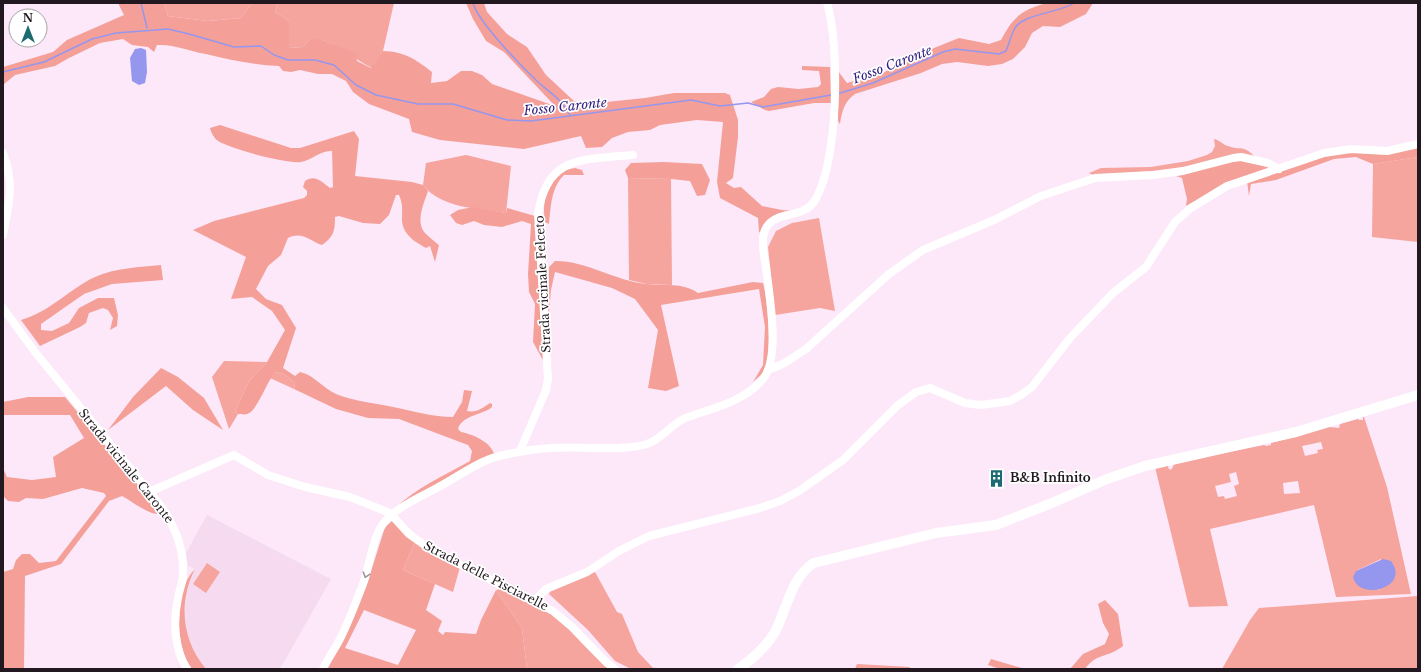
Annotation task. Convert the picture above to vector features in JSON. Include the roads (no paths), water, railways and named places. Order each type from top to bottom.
[{"type":"main road","points":[[738,669],[755,657],[770,639],[799,576],[814,563],[936,533],[996,525],[1052,504],[1107,479],[1145,466],[1296,432],[1418,395]]},
{"type":"street","points":[[324,666],[342,634],[364,581],[381,526],[408,504],[457,478],[486,460],[520,451],[578,448],[618,448],[646,444],[656,440],[681,420],[720,407],[738,398],[754,387],[768,370],[771,362],[772,340],[770,303],[764,249],[765,230],[771,222],[803,212],[815,200],[821,186],[830,154],[834,112],[834,77],[831,21],[827,3]]},
{"type":"street","points":[[535,600],[546,589],[588,572],[619,551],[649,536],[760,508],[780,501],[843,460],[908,396],[923,388],[937,390],[973,405],[990,404],[1010,400],[1021,395],[1032,387],[1070,338],[1114,293],[1146,267],[1175,222],[1183,214],[1227,186],[1336,150],[1351,149],[1375,152],[1418,144]]},
{"type":"street","points":[[3,154],[9,169],[11,193],[3,235]]},
{"type":"street","name":"Strada vicinale Felceto","points":[[520,451],[546,390],[548,379],[538,214],[544,190],[554,173],[565,166],[592,159],[633,155]]},
{"type":"street","points":[[768,370],[783,364],[806,349],[889,274],[923,250],[994,220],[1041,196],[1095,178],[1153,175],[1183,171],[1241,157],[1268,163],[1279,170]]},
{"type":"street","name":"Strada vicinale Caronte","points":[[3,308],[35,352],[149,492],[169,518],[176,530],[181,547],[183,575],[178,597],[175,628],[180,656],[187,669]]},
{"type":"street","name":"Strada delle Pisciarelle","points":[[149,492],[234,455],[268,475],[305,487],[350,496],[393,515],[409,534],[433,551],[535,600],[563,619],[615,669]]},
{"type":"water","points":[[141,48],[146,50],[147,72],[145,83],[139,85],[132,81],[130,58],[135,49]]},
{"type":"water","points":[[1383,559],[1391,561],[1395,570],[1394,578],[1389,585],[1373,590],[1364,589],[1357,585],[1353,577],[1356,571]]},
{"type":"waterway","points":[[141,3],[147,28]]},
{"type":"waterway","points":[[473,3],[492,33],[512,56],[539,83],[560,101],[570,115]]},
{"type":"waterway","name":"Fosso Caronte","points":[[837,94],[873,83],[943,52],[955,49],[999,54],[1006,51],[1015,28],[1019,23],[1074,3]]},
{"type":"waterway","name":"Fosso Caronte","points":[[3,72],[44,62],[92,39],[116,33],[168,29],[234,47],[261,46],[274,55],[288,60],[315,60],[334,65],[356,85],[376,95],[418,104],[453,104],[507,120],[531,121],[691,100],[720,106],[748,103],[763,107],[831,95]]},
{"type":"place","name":"B&B Infinito","points":[[997,478]]}]
